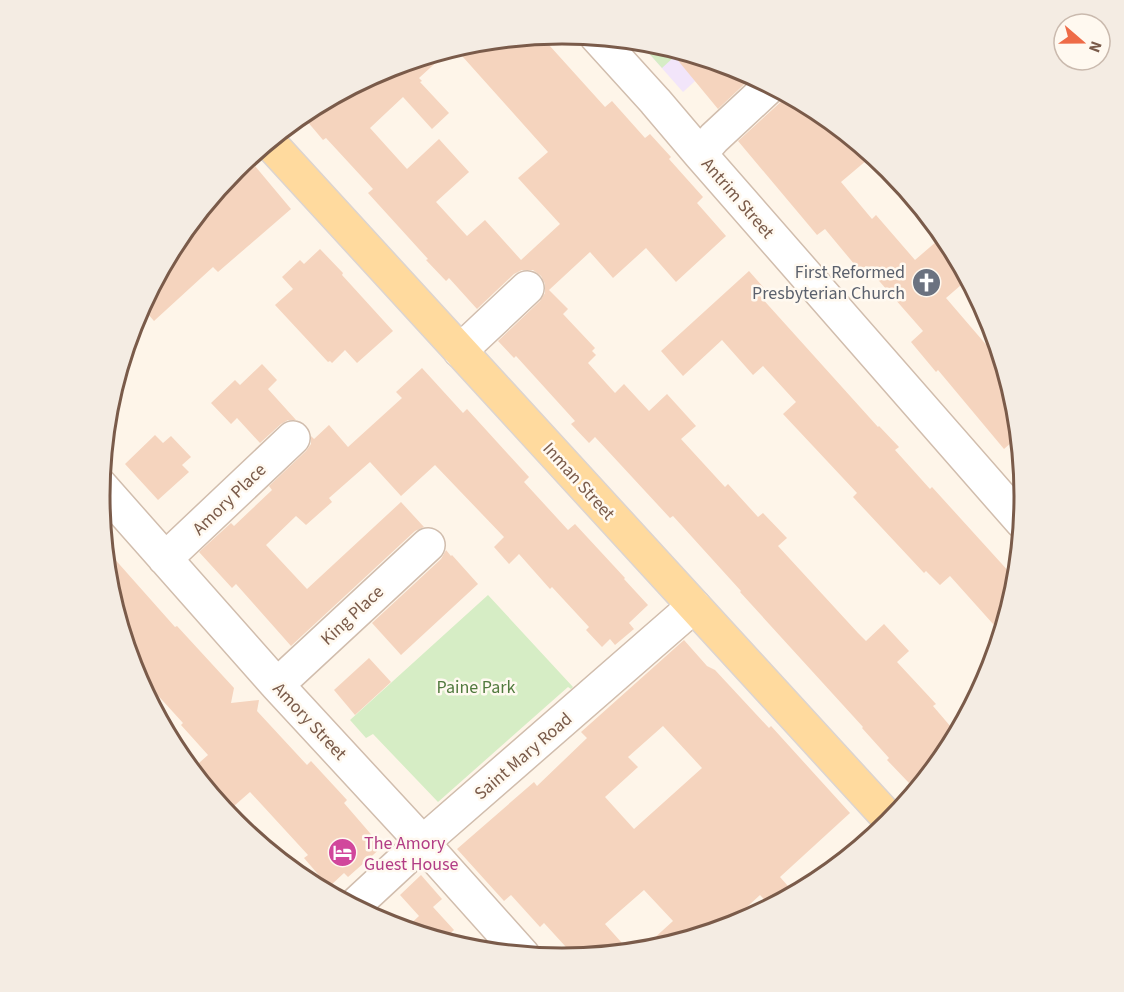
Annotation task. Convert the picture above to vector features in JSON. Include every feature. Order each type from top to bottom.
[{"type":"main road","name":"Inman Street","points":[[274,148],[884,814]]},
{"type":"street","name":"Antrim Street","points":[[604,45],[1014,512]]},
{"type":"street","points":[[700,154],[764,91]]},
{"type":"street","points":[[460,351],[526,288]]},
{"type":"street","name":"Amory Place","points":[[165,559],[293,438]]},
{"type":"street","name":"Amory Street","points":[[110,496],[277,685],[515,946]]},
{"type":"street","name":"King Place","points":[[277,685],[428,545]]},
{"type":"street","name":"Saint Mary Road","points":[[360,901],[422,843],[694,606]]},
{"type":"shaded area","points":[[647,52],[709,69],[683,92]]},
{"type":"green space","points":[[647,52],[673,58],[662,68]]},
{"type":"green space","name":"Paine Park","points":[[488,595],[573,687],[571,689],[568,687],[438,802],[373,734],[366,738],[350,720]]},
{"type":"building","points":[[548,44],[605,107],[612,101],[645,138],[650,134],[703,197],[697,203],[726,236],[676,282],[646,248],[613,278],[590,252],[549,290],[568,309],[563,314],[595,348],[592,351],[596,355],[588,363],[615,393],[624,384],[649,411],[667,394],[696,426],[681,439],[725,487],[728,484],[758,517],[763,513],[787,538],[778,546],[858,633],[866,641],[884,624],[909,651],[897,662],[936,704],[933,706],[951,727],[921,771],[909,783],[887,760],[889,758],[863,727],[673,516],[670,518],[595,437],[589,443],[571,424],[575,421],[516,356],[514,358],[498,341],[540,301],[545,293],[545,284],[541,276],[533,270],[522,270],[514,274],[477,309],[449,278],[446,281],[426,260],[428,259],[368,193],[373,189],[326,138],[323,140],[308,122],[362,90],[437,62],[419,78],[422,81],[420,82],[449,113],[432,129],[403,97],[370,128],[407,169],[439,139],[469,172],[436,202],[467,236],[485,220],[521,260],[560,224],[518,178],[548,152],[461,55],[503,47]]},
{"type":"building","points":[[676,58],[746,83],[718,109]]},
{"type":"building","points":[[782,101],[837,137],[866,161],[841,182],[872,219],[876,215],[915,260],[936,242],[938,245],[962,284],[946,298],[989,348],[1006,408],[1012,442],[1004,449],[938,370],[936,372],[911,342],[923,331],[866,266],[860,271],[825,229],[817,235],[738,141]]},
{"type":"building","points":[[255,166],[291,209],[218,272],[213,267],[154,321],[148,314],[170,270],[203,221],[239,179]]},
{"type":"building","points":[[320,249],[393,331],[357,363],[345,350],[332,363],[328,362],[275,305],[293,289],[282,277],[300,260],[304,264]]},
{"type":"building","points":[[749,271],[765,289],[759,295],[878,427],[899,447],[895,450],[930,489],[932,487],[1008,571],[995,626],[950,576],[940,585],[926,571],[924,573],[853,497],[857,493],[783,414],[796,402],[763,366],[753,375],[722,340],[683,376],[661,351]]},
{"type":"building","points":[[262,364],[277,380],[268,389],[296,420],[288,420],[281,424],[260,443],[237,418],[231,424],[211,403],[235,380],[240,385]]},
{"type":"building","points":[[422,368],[463,413],[467,409],[529,477],[524,482],[568,530],[575,524],[648,605],[629,623],[634,629],[615,645],[610,639],[602,647],[586,630],[589,627],[552,587],[550,589],[519,554],[509,564],[494,547],[504,537],[435,465],[401,496],[370,462],[329,498],[332,502],[306,525],[296,516],[266,545],[307,589],[401,502],[424,527],[415,531],[291,646],[236,584],[232,588],[199,552],[231,523],[234,526],[272,490],[269,486],[306,451],[311,444],[311,436],[314,439],[329,425],[348,447],[402,398],[396,392]]},
{"type":"building","points":[[155,435],[163,443],[171,436],[191,457],[182,465],[189,472],[158,500],[125,464]]},
{"type":"building","points":[[446,550],[478,584],[401,655],[372,623],[441,559]]},
{"type":"building","points":[[113,558],[175,627],[177,626],[234,688],[231,703],[259,700],[257,711],[307,765],[311,761],[347,800],[344,803],[382,847],[348,877],[344,873],[331,885],[322,879],[304,858],[308,855],[250,792],[233,807],[198,764],[208,755],[181,725],[183,723],[154,691],[144,669],[125,613]]},
{"type":"building","points":[[684,640],[769,728],[771,726],[850,813],[780,877],[789,887],[765,900],[760,895],[743,910],[735,914],[653,939],[673,921],[644,890],[605,924],[623,945],[567,948],[544,923],[540,927],[511,895],[504,901],[457,849],[534,782],[537,786],[587,738],[581,732]],"holes":[[[663,726],[702,768],[634,829],[605,797],[638,767],[628,757]]]},
{"type":"building","points":[[369,658],[391,682],[355,715],[334,690]]},
{"type":"building","points":[[421,875],[442,899],[433,907],[454,930],[450,934],[412,922],[419,916],[400,895]]},
{"type":"place","name":"First Reformed Presbyterian Church","points":[[926,282]]},
{"type":"place","name":"The Amory Guest House","points":[[343,853]]}]
